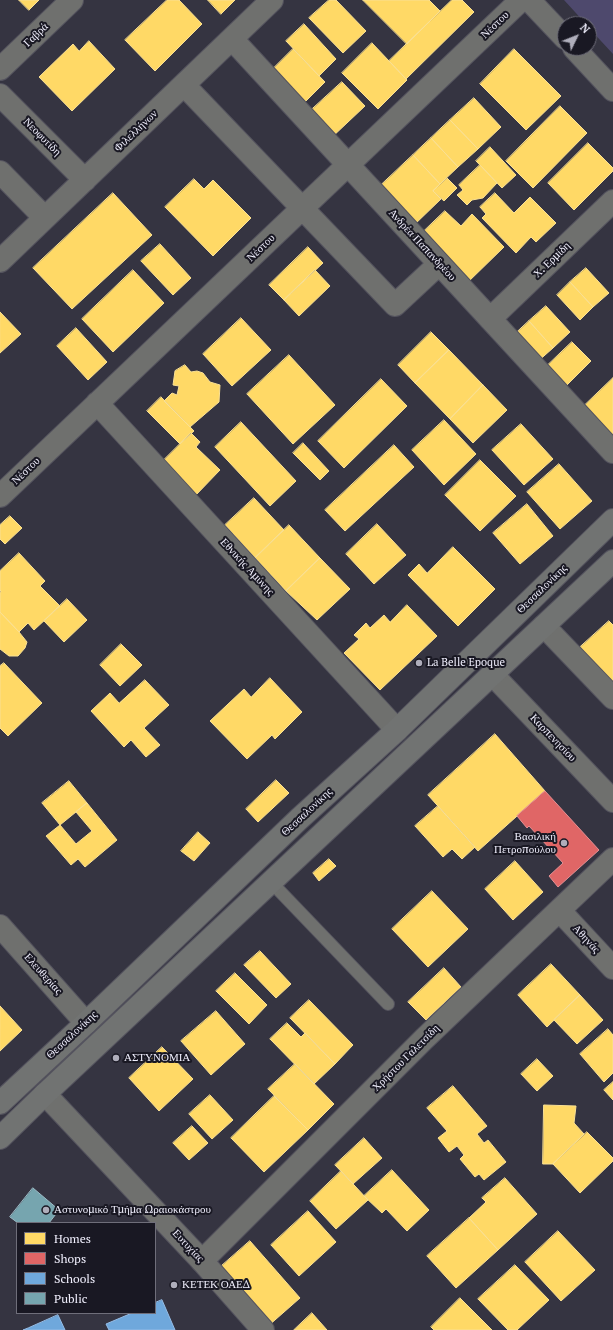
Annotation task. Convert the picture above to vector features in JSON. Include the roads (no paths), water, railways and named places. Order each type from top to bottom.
[{"type":"main road","name":"Θεσσαλονίκης","points":[[0,1103],[86,1023],[299,819],[397,730],[613,520]]},
{"type":"main road","points":[[0,1138],[613,561]]},
{"type":"street","name":"Γαβρά","points":[[0,69],[72,0]]},
{"type":"street","name":"Φιλελλήνων","points":[[0,261],[272,0]]},
{"type":"street","name":"Νέστου","points":[[0,496],[521,0]]},
{"type":"street","points":[[529,0],[557,30]]},
{"type":"street","name":"Ανδρέα Παπανδρέου","points":[[232,39],[613,452]]},
{"type":"street","points":[[581,56],[613,90]]},
{"type":"street","points":[[184,85],[395,305],[439,264]]},
{"type":"street","name":"Νεοφυτίδη","points":[[0,95],[84,180]]},
{"type":"street","points":[[0,172],[45,218]]},
{"type":"street","name":"Χ. Ερμίδη","points":[[490,319],[613,201]]},
{"type":"street","name":"Εθνικής Αμύνης","points":[[97,404],[397,730]]},
{"type":"street","points":[[544,626],[613,698]]},
{"type":"street","name":"Καρπενησίου","points":[[492,674],[609,790]]},
{"type":"street","name":"Χρήστου Γαλετσίδη","points":[[202,1261],[424,1039],[613,859]]},
{"type":"street","name":"Αθηνάς","points":[[560,911],[613,968]]},
{"type":"street","name":"Ελευθερίας","points":[[0,926],[86,1023]]},
{"type":"street","name":"Ευτυχίας","points":[[45,1094],[202,1261],[263,1330]]},
{"type":"lane","points":[[271,882],[388,1004]]},
{"type":"place","name":"La Belle Epoque","points":[[419,663]]},
{"type":"place","name":"Βασιλική Πετροπούλου","points":[[564,843]]},
{"type":"place","name":"ΑΣΤΥΝΟΜΙΑ","points":[[116,1058]]},
{"type":"place","name":"Αστυνομικό Τμήμα Ωραιοκάστρου","points":[[46,1210]]},
{"type":"place","name":"ΚΕΤΕΚ ΟΑΕΔ","points":[[174,1285]]}]
